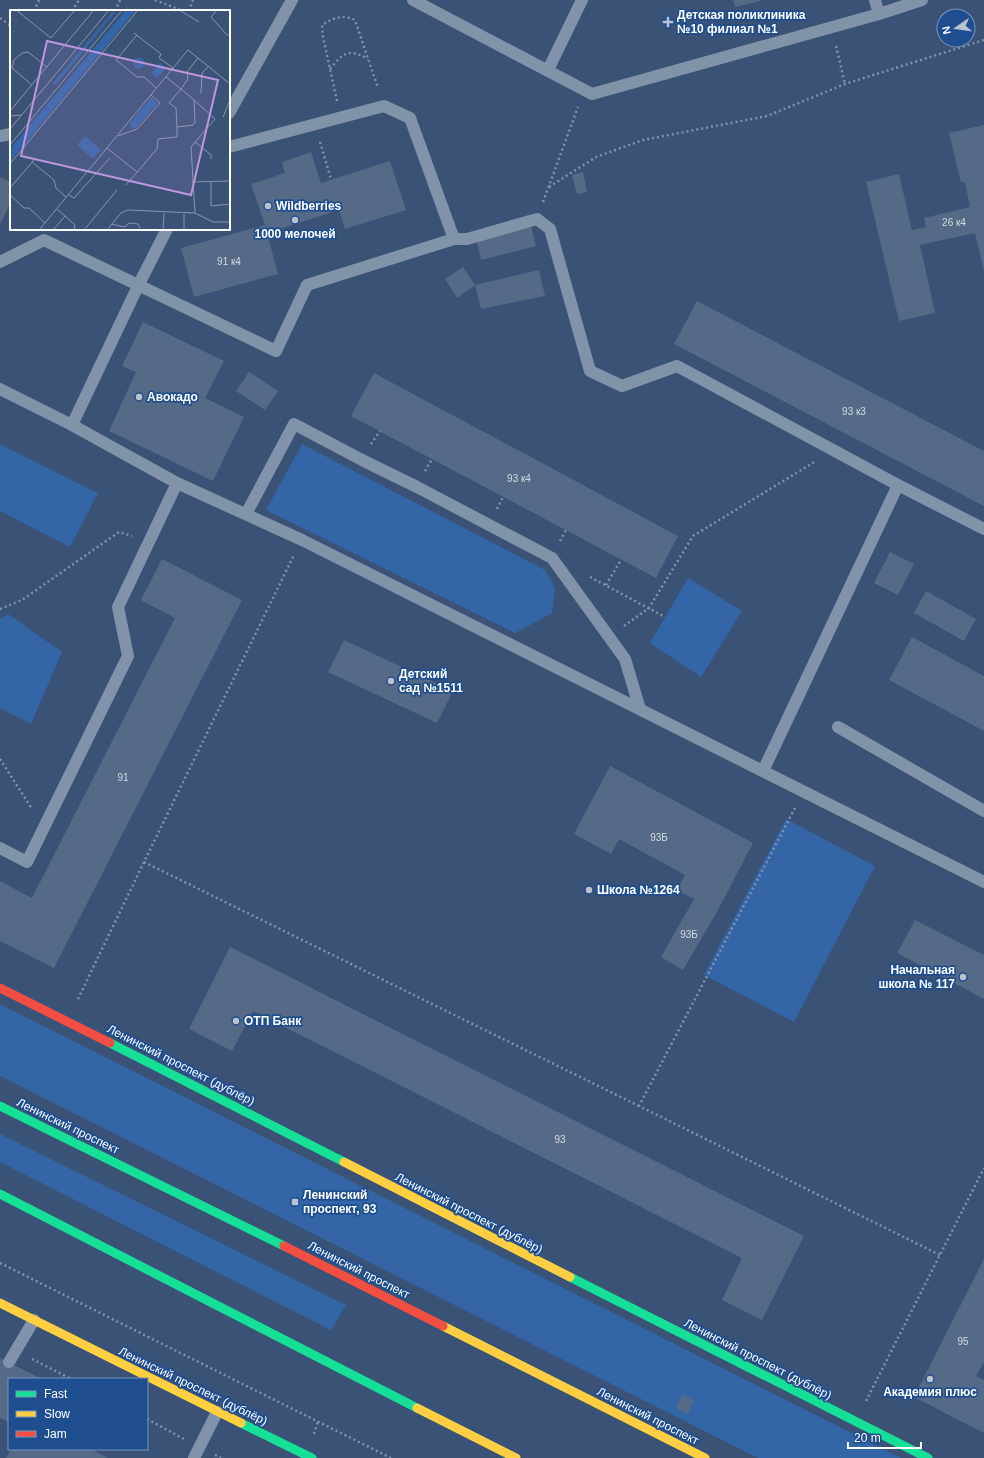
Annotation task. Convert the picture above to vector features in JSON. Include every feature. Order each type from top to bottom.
[{"type":"street","name":"Ленинский проспект (дублёр)","points":[[0,988],[289,1133],[427,1205],[928,1458]]},
{"type":"street","name":"Ленинский проспект","points":[[0,1106],[268,1238],[706,1458]]},
{"type":"street","points":[[0,1194],[332,1366],[516,1458]]},
{"type":"street","name":"Ленинский проспект (дублёр)","points":[[0,1303],[312,1458]]},
{"type":"lane","points":[[230,111],[292,0]]},
{"type":"lane","points":[[413,0],[592,94],[879,14],[922,0]]},
{"type":"lane","points":[[548,70],[582,0]]},
{"type":"lane","points":[[875,0],[879,14]]},
{"type":"lane","points":[[230,147],[341,116],[384,106],[410,118],[454,238]]},
{"type":"lane","points":[[0,136],[10,134]]},
{"type":"lane","points":[[0,262],[44,240],[139,284],[276,351],[307,285],[454,238],[467,239],[537,219],[550,229],[590,371],[622,386],[677,366],[898,485],[984,529]]},
{"type":"lane","points":[[72,425],[166,230]]},
{"type":"lane","points":[[0,389],[72,425],[177,484],[302,540],[984,882]]},
{"type":"lane","points":[[246,514],[294,424],[552,558],[625,659],[640,709]]},
{"type":"lane","points":[[0,848],[27,862],[128,656],[118,607],[177,484]]},
{"type":"lane","points":[[763,771],[898,485]]},
{"type":"lane","points":[[838,727],[984,811]]},
{"type":"lane","points":[[9,1362],[34,1320]]},
{"type":"lane","points":[[194,1458],[217,1412]]},
{"type":"path","points":[[34,10],[39,0]]},
{"type":"path","points":[[73,10],[79,0]]},
{"type":"path","points":[[115,10],[120,0]]},
{"type":"path","points":[[155,0],[180,10]]},
{"type":"path","points":[[189,10],[193,0]]},
{"type":"path","points":[[341,116],[323,37],[322,25],[333,18],[348,17],[355,20],[384,106]]},
{"type":"path","points":[[0,18],[10,25]]},
{"type":"path","points":[[831,27],[845,84]]},
{"type":"path","points":[[549,187],[596,157],[643,140],[767,116],[845,84],[984,40]]},
{"type":"path","points":[[330,69],[341,56],[347,53],[358,53],[368,59]]},
{"type":"path","points":[[537,219],[585,90]]},
{"type":"path","points":[[314,124],[331,180]]},
{"type":"path","points":[[610,637],[649,608],[693,536],[835,450]]},
{"type":"path","points":[[0,609],[22,600],[119,532],[149,540]]},
{"type":"path","points":[[78,999],[302,540]]},
{"type":"path","points":[[606,586],[621,560]]},
{"type":"path","points":[[586,575],[665,617]]},
{"type":"path","points":[[0,759],[43,828]]},
{"type":"path","points":[[639,1106],[804,791]]},
{"type":"path","points":[[144,862],[940,1255]]},
{"type":"path","points":[[855,1421],[869,1397],[984,1168]]},
{"type":"path","points":[[0,1263],[391,1458]]},
{"type":"path","points":[[16,1350],[69,1378]]},
{"type":"shaded area","points":[[0,444],[98,493],[70,547],[0,511]]},
{"type":"shaded area","points":[[302,444],[545,570],[555,588],[552,613],[515,633],[266,510]]},
{"type":"shaded area","points":[[688,578],[742,611],[701,677],[650,643]]},
{"type":"shaded area","points":[[8,614],[62,652],[31,724],[0,708],[0,618]]},
{"type":"shaded area","points":[[786,819],[875,866],[794,1022],[704,975]]},
{"type":"shaded area","points":[[0,1004],[901,1458],[758,1458],[0,1076]]},
{"type":"shaded area","points":[[0,1134],[346,1305],[331,1330],[0,1162]]},
{"type":"building","points":[[733,0],[761,0],[761,1],[735,7]]},
{"type":"building","points":[[984,125],[984,271],[975,233],[920,245],[935,313],[899,321],[866,182],[899,174],[912,230],[926,227],[924,218],[970,207],[965,182],[961,183],[949,133]]},
{"type":"building","points":[[311,152],[321,183],[390,161],[406,210],[345,229],[339,210],[267,233],[278,274],[194,297],[181,248],[265,225],[251,184],[285,173],[282,162]]},
{"type":"building","points":[[583,172],[587,192],[577,194],[572,175]]},
{"type":"building","points":[[0,177],[10,182],[10,204],[0,225]]},
{"type":"building","points":[[531,225],[536,246],[481,260],[476,238]]},
{"type":"building","points":[[463,267],[475,285],[457,298],[445,279]]},
{"type":"building","points":[[539,270],[545,296],[481,309],[475,285]]},
{"type":"building","points":[[697,301],[984,451],[984,506],[674,344]]},
{"type":"building","points":[[143,322],[224,361],[205,398],[244,417],[213,481],[109,431],[136,372],[122,366]]},
{"type":"building","points":[[249,372],[278,391],[265,410],[236,391]]},
{"type":"building","points":[[374,373],[678,536],[656,578],[351,416]]},
{"type":"building","points":[[890,552],[914,564],[898,595],[874,583]]},
{"type":"building","points":[[162,559],[242,600],[54,968],[0,941],[0,881],[32,898],[175,618],[141,600]]},
{"type":"building","points":[[926,591],[976,619],[964,641],[914,613]]},
{"type":"building","points":[[912,637],[984,676],[984,731],[889,680]]},
{"type":"building","name":"Детский сад №1511","points":[[344,640],[453,691],[437,723],[328,672]]},
{"type":"building","points":[[610,766],[753,843],[717,912],[683,970],[661,957],[694,899],[677,890],[685,875],[619,839],[611,854],[574,834]]},
{"type":"building","name":"Начальная школа № 117","points":[[915,920],[984,955],[984,999],[897,953]]},
{"type":"building","points":[[230,947],[804,1236],[762,1320],[722,1300],[742,1258],[253,1011],[232,1051],[189,1029]]},
{"type":"building","points":[[984,1259],[984,1362],[976,1376],[984,1380],[984,1433],[914,1397]]},
{"type":"building","points":[[0,1358],[40,1378],[8,1378],[8,1422],[0,1418]]},
{"type":"building","points":[[682,1395],[694,1400],[688,1414],[676,1408]]},
{"type":"building","points":[[10,1450],[93,1450],[108,1458],[6,1458]]},
{"type":"traffic: fast","points":[[110,1043],[344,1162]]},
{"type":"traffic: fast","points":[[0,1106],[284,1246]]},
{"type":"traffic: fast","points":[[0,1194],[417,1408]]},
{"type":"traffic: fast","points":[[570,1277],[928,1458]]},
{"type":"traffic: fast","points":[[241,1423],[312,1458]]},
{"type":"traffic: slow","points":[[344,1162],[570,1277]]},
{"type":"traffic: slow","points":[[0,1303],[241,1423]]},
{"type":"traffic: slow","points":[[443,1326],[705,1458]]},
{"type":"traffic: slow","points":[[417,1408],[516,1458]]},
{"type":"traffic: jam","points":[[0,988],[110,1043]]},
{"type":"traffic: jam","points":[[284,1246],[443,1326]]},
{"type":"place","name":"Детская поликлиника №10 филиал №1","points":[[668,22]]},
{"type":"place","name":"Wildberries","points":[[268,206]]},
{"type":"place","name":"1000 мелочей","points":[[295,220]]},
{"type":"place","name":"Авокадо","points":[[139,397]]},
{"type":"place","name":"Детский сад №1511","points":[[391,681]]},
{"type":"place","name":"Школа №1264","points":[[589,890]]},
{"type":"place","name":"Начальная школа № 117","points":[[963,977]]},
{"type":"place","name":"ОТП Банк","points":[[236,1021]]},
{"type":"place","name":"Ленинский проспект, 93","points":[[295,1202]]},
{"type":"place","name":"Академия плюс","points":[[930,1379]]}]
